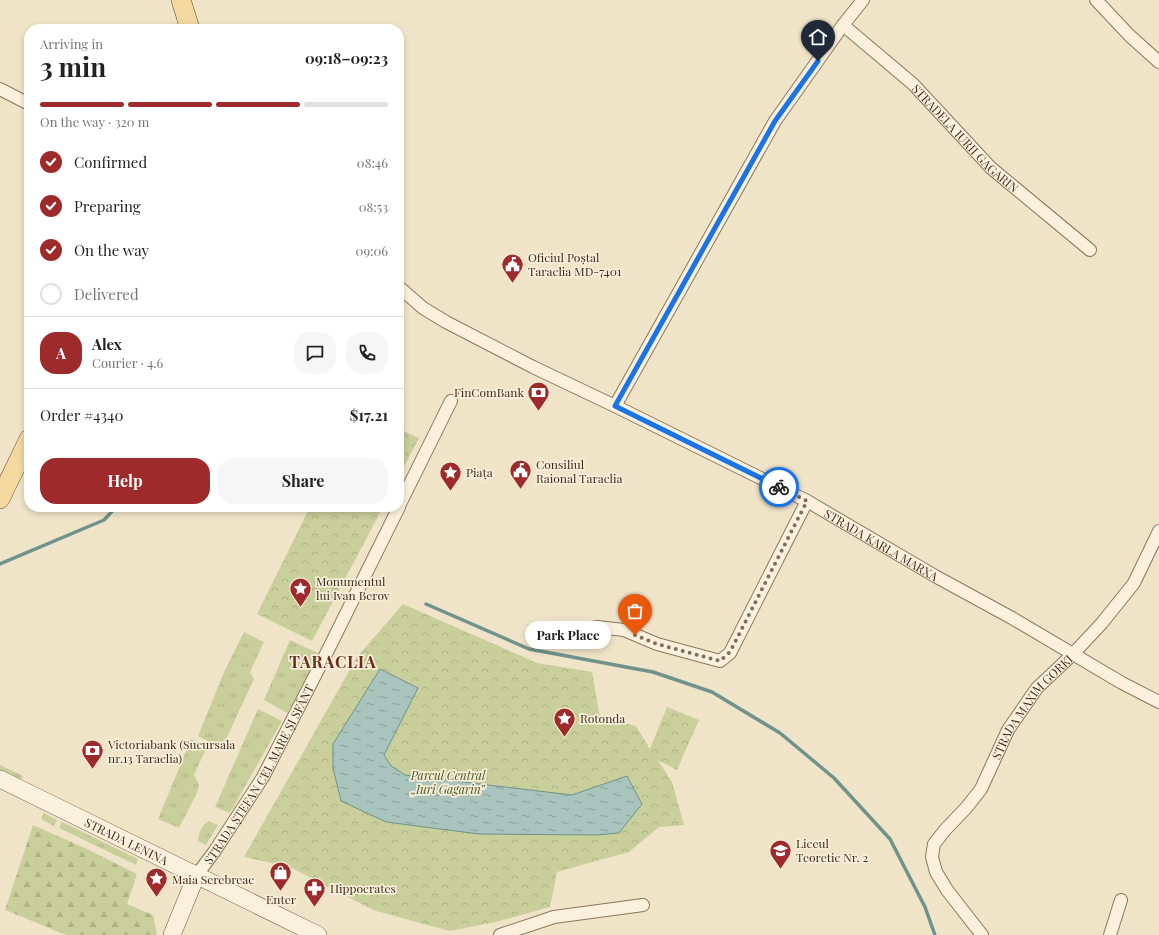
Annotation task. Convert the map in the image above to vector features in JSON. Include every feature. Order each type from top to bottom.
[{"type":"main road","points":[[181,0],[188,24]]},
{"type":"main road","points":[[0,499],[24,449]]},
{"type":"main road","name":"STRADA LENINA","points":[[0,780],[318,935]]},
{"type":"main road","name":"STRADA ȘTEFAN CEL MARE ȘI SFÂNT","points":[[172,935],[196,876]]},
{"type":"street","points":[[615,406],[775,121],[843,25],[864,0]]},
{"type":"street","points":[[1096,0],[1130,36],[1159,62]]},
{"type":"street","name":"STRADELA IURII GAGARIN","points":[[843,25],[913,84],[991,168],[1090,250]]},
{"type":"street","points":[[0,89],[24,101]]},
{"type":"street","name":"STRADA KARLA MARXA","points":[[404,291],[423,308],[446,322],[533,367],[807,501],[935,576],[1012,618],[1122,683],[1159,702]]},
{"type":"street","name":"STRADA ȘTEFAN CEL MARE ȘI SFÂNT","points":[[404,497],[452,401]]},
{"type":"street","points":[[578,631],[597,627],[624,630],[657,644],[720,661],[730,652],[807,501]]},
{"type":"street","name":"STRADA ȘTEFAN CEL MARE ȘI SFÂNT","points":[[196,876],[214,852],[263,777],[397,512]]},
{"type":"street","name":"STRADA MAXIM GORKI","points":[[982,935],[947,890],[936,872],[932,857],[934,844],[966,808],[980,789],[1008,730],[1036,688],[1073,654],[1102,623],[1134,583],[1159,531]]},
{"type":"street","points":[[1110,935],[1121,900]]},
{"type":"street","points":[[500,935],[554,917],[644,906]]},
{"type":"green space","points":[[404,431],[419,438],[404,466]]},
{"type":"green space","points":[[308,512],[380,512],[312,641],[257,614]]},
{"type":"green space","name":"Parcul Central „Iuri Gagarin”","points":[[403,604],[537,663],[592,672],[600,717],[636,726],[650,749],[667,707],[699,720],[677,770],[658,760],[672,782],[684,825],[659,827],[629,852],[557,872],[550,907],[496,922],[449,931],[373,910],[290,867],[244,857],[357,657]]},
{"type":"green space","points":[[244,632],[264,642],[250,672],[254,679],[222,748],[198,736],[224,672]]},
{"type":"green space","points":[[290,640],[320,654],[287,713],[264,700]]},
{"type":"green space","points":[[258,709],[282,721],[230,813],[215,807]]},
{"type":"green space","points":[[191,739],[207,747],[194,775],[199,785],[197,793],[179,828],[158,819]]},
{"type":"green space","points":[[0,765],[23,776],[21,780],[0,770]]},
{"type":"green space","points":[[44,813],[57,820],[54,826],[41,819]]},
{"type":"green space","points":[[209,821],[218,825],[206,845],[198,841],[198,838],[202,827]]},
{"type":"green space","points":[[62,822],[138,859],[136,865],[59,828]]},
{"type":"green space","points":[[33,825],[85,848],[137,874],[127,904],[153,915],[157,935],[66,935],[5,910]]},
{"type":"water","points":[[380,669],[418,688],[384,755],[391,766],[405,775],[572,795],[627,776],[642,804],[619,833],[597,835],[479,834],[386,822],[341,801],[333,768],[333,744]]},
{"type":"waterway","points":[[0,564],[104,520],[111,512]]},
{"type":"waterway","points":[[426,604],[529,649],[653,672],[712,692],[780,733],[834,778],[890,839],[925,907],[935,935]]},
{"type":"way so far","points":[[635,635],[657,644],[720,661],[730,652],[807,501],[779,487]]},
{"type":"place","name":"Oficiul Poștal Taraclia MD-7401","points":[[513,284]]},
{"type":"place","name":"FinComBank","points":[[539,412]]},
{"type":"place","name":"Consiliul Raional Taraclia","points":[[521,490]]},
{"type":"place","name":"Piața","points":[[451,492]]},
{"type":"place","name":"Monumentul lui Ivan Berov","points":[[301,608]]},
{"type":"place","name":"Park Place","points":[[635,635]]},
{"type":"place","name":"Rotonda","points":[[565,738]]},
{"type":"place","name":"Victoriabank (Sucursala nr.13 Taraclia)","points":[[92,770]]},
{"type":"place","name":"Liceul Teoretic Nr. 2","points":[[781,870]]},
{"type":"place","name":"Enter","points":[[281,892]]},
{"type":"place","name":"Maia Serebreac","points":[[157,898]]},
{"type":"place","name":"Hippocrates","points":[[315,908]]},
{"type":"district","name":"TARACLIA","points":[[333,661]]},
{"type":"route","points":[[779,487],[615,406],[775,121],[818,61]]}]
